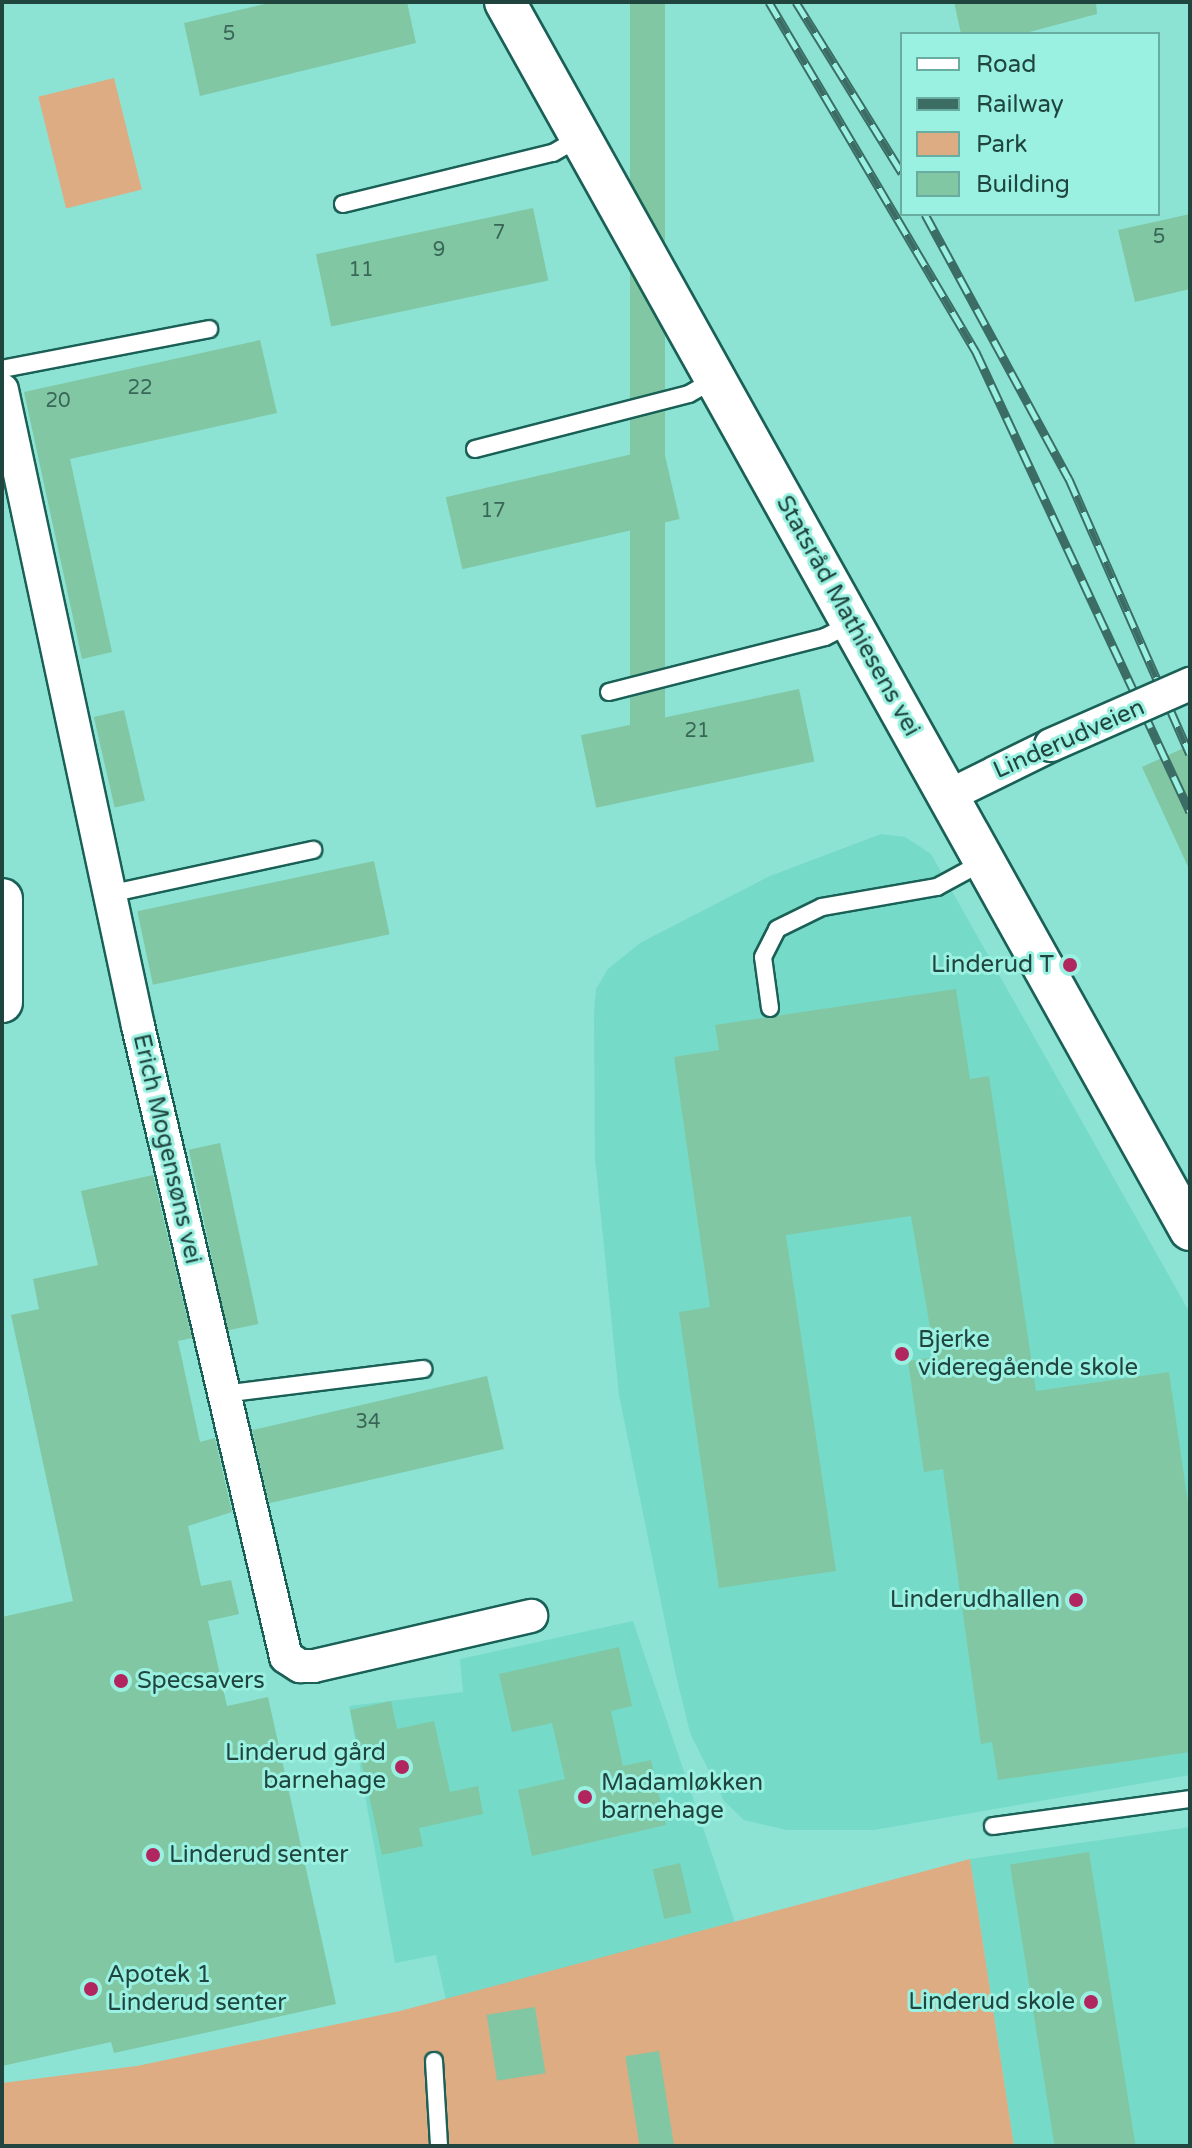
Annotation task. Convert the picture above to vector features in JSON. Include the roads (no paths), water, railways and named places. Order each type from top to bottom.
[{"type":"street","name":"Statsråd Mathiesens vei","points":[[505,2],[1190,1230]]},
{"type":"street","name":"Erich Mogensøns vei","points":[[2,390],[109,894],[280,1637],[293,1664],[314,1666],[531,1616]]},
{"type":"street","name":"Linderudveien","points":[[948,796],[1051,745],[1190,684]]},
{"type":"street","points":[[2,899],[2,1002]]},
{"type":"lane","points":[[343,204],[553,153],[581,137]]},
{"type":"lane","points":[[2,369],[209,329]]},
{"type":"lane","points":[[475,449],[689,394],[716,379]]},
{"type":"lane","points":[[609,692],[825,637],[852,623]]},
{"type":"lane","points":[[109,894],[313,850]]},
{"type":"lane","points":[[770,1008],[763,957],[765,943],[787,922],[853,900],[937,887],[985,861]]},
{"type":"lane","points":[[223,1394],[423,1369]]},
{"type":"lane","points":[[993,1826],[1190,1799]]},
{"type":"lane","points":[[434,2061],[439,2146]]},
{"type":"railway","points":[[769,2],[976,352],[1190,812]]},
{"type":"railway","points":[[796,2],[900,170]]},
{"type":"railway","points":[[926,216],[1069,479],[1190,754]]},
{"type":"place","name":"Linderud T","points":[[1070,965]]},
{"type":"place","name":"Bjerke videregående skole","points":[[902,1354]]},
{"type":"place","name":"Linderudhallen","points":[[1076,1600]]},
{"type":"place","name":"Specsavers","points":[[121,1681]]},
{"type":"place","name":"Linderud gård barnehage","points":[[402,1767]]},
{"type":"place","name":"Madamløkken barnehage","points":[[585,1797]]},
{"type":"place","name":"Linderud senter","points":[[153,1855]]},
{"type":"place","name":"Apotek 1 Linderud senter","points":[[91,1989]]},
{"type":"place","name":"Linderud skole","points":[[1091,2002]]}]
